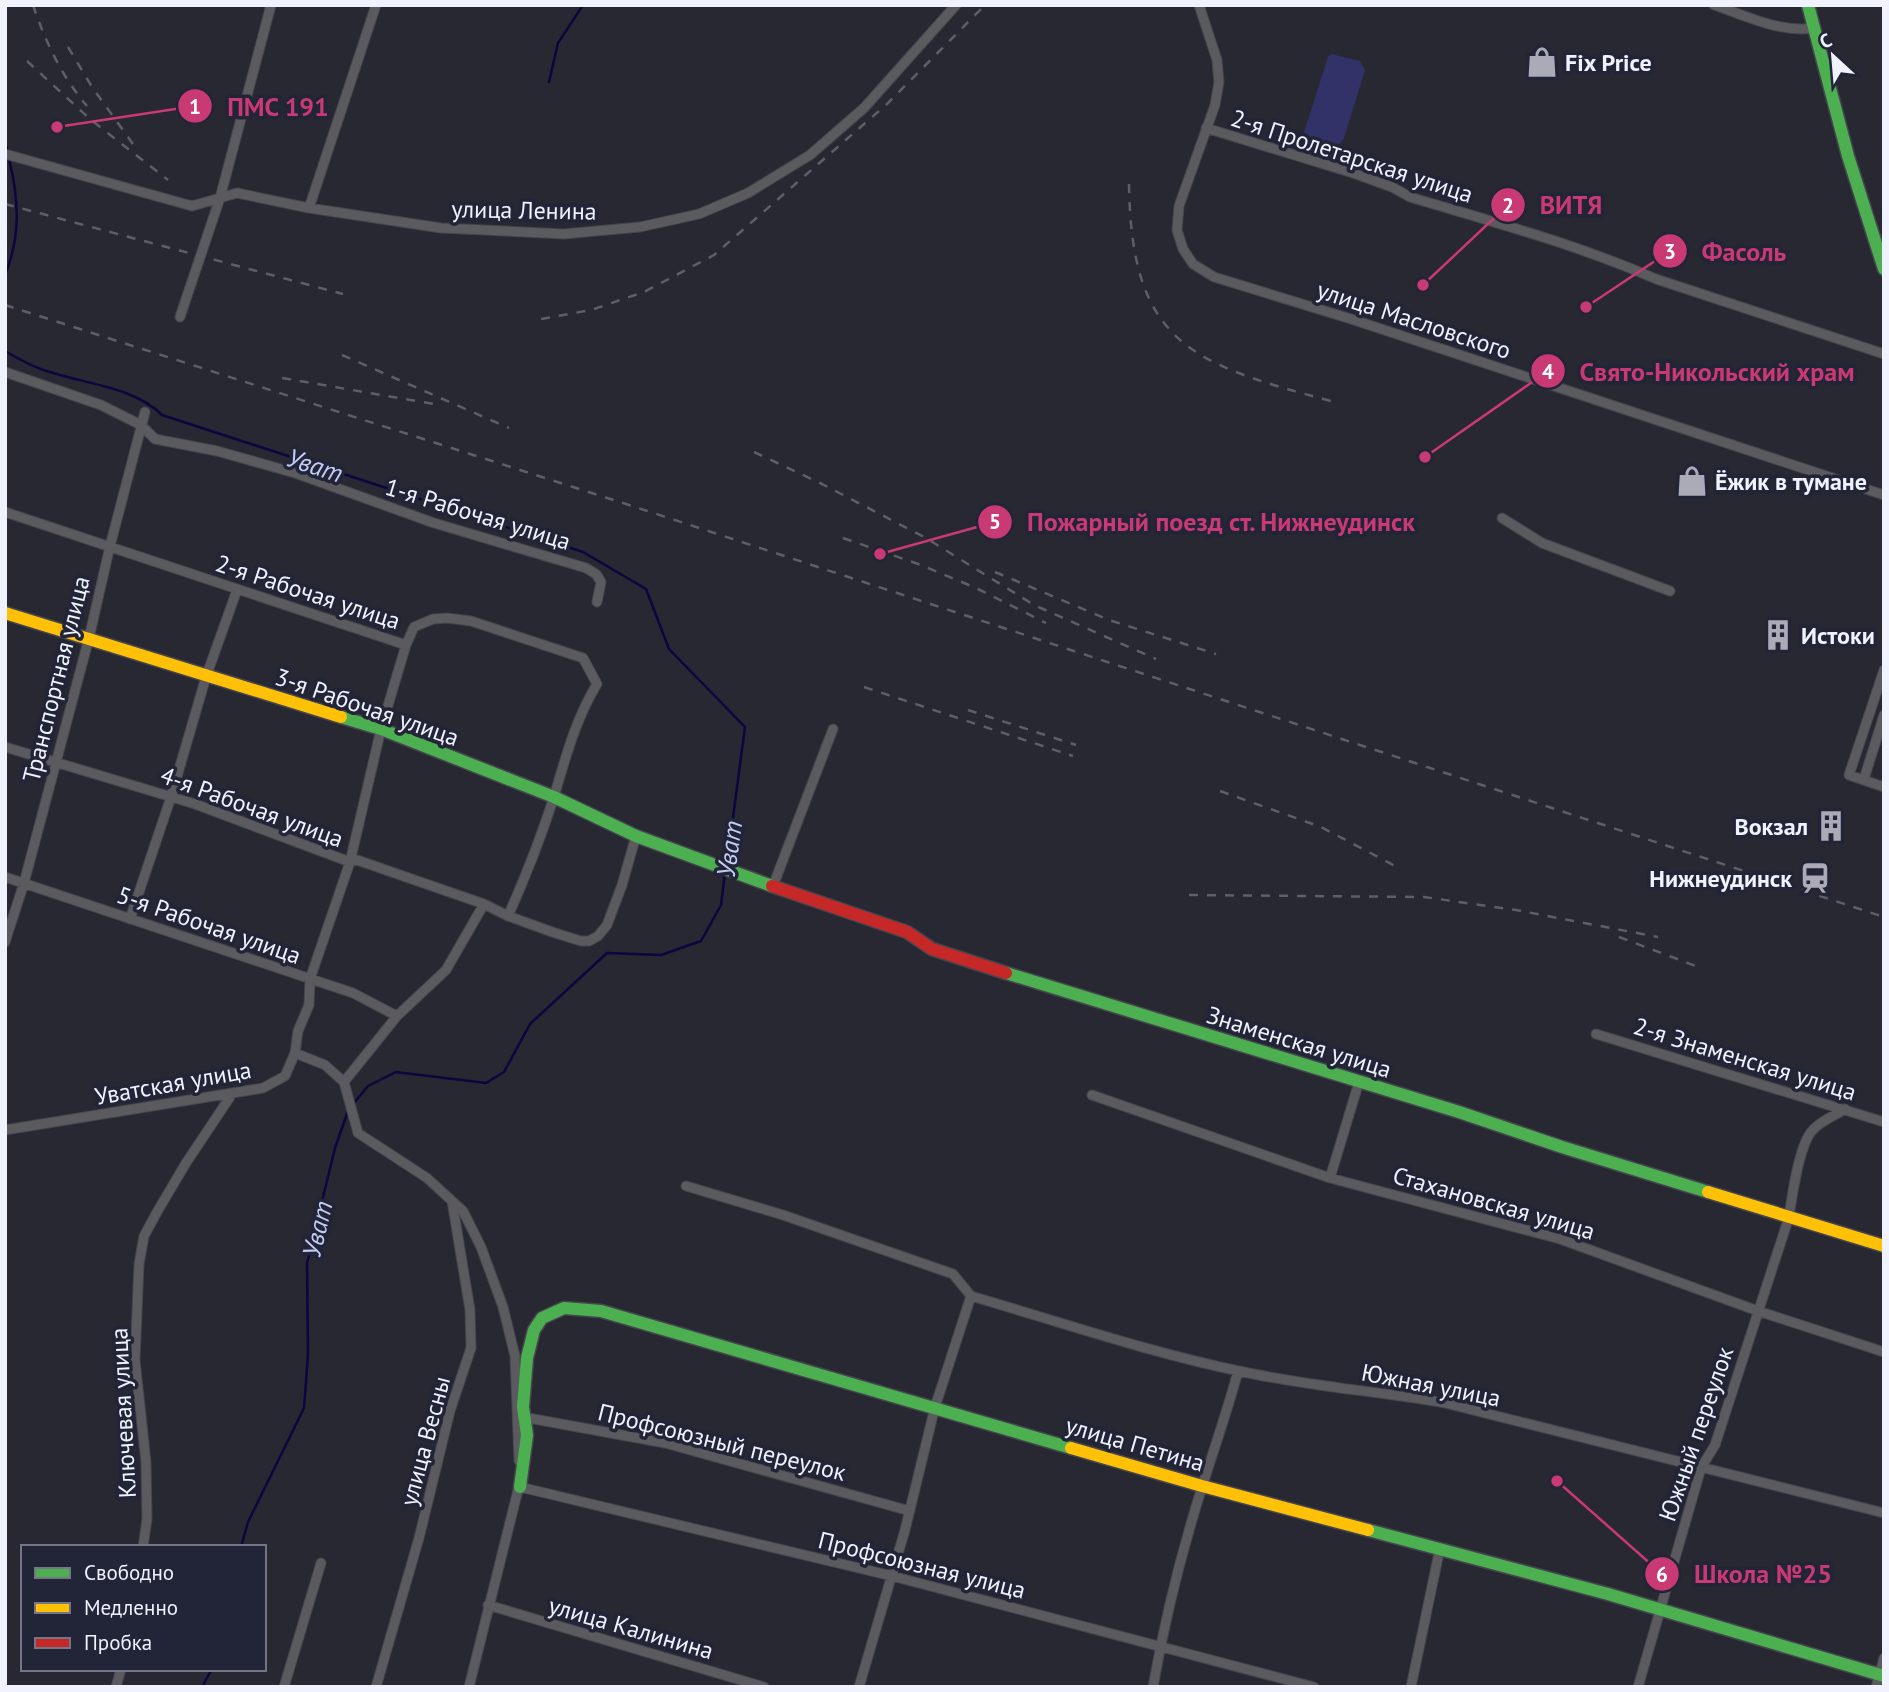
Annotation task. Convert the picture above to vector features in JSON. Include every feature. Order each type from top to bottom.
[{"type":"street","points":[[180,317],[220,198],[271,5]]},
{"type":"street","points":[[309,208],[376,5]]},
{"type":"street","name":"улица Ленина","points":[[5,154],[192,205],[237,193],[309,208],[441,228],[564,233],[640,227],[699,214],[748,192],[810,155],[864,108],[956,5]]},
{"type":"street","name":"улица Масловского","points":[[1199,5],[1217,60],[1219,82],[1215,105],[1179,206],[1177,230],[1183,249],[1193,264],[1214,277],[1351,319],[1884,495]]},
{"type":"street","points":[[1714,5],[1741,16],[1797,30],[1814,28]]},
{"type":"street","points":[[1808,5],[1848,156],[1879,238],[1884,269]]},
{"type":"street","name":"2-я Пролетарская улица","points":[[1206,128],[1353,173],[1392,187],[1410,197],[1565,244],[1621,263],[1656,279],[1884,354]]},
{"type":"street","name":"1-я Рабочая улица","points":[[5,372],[101,405],[141,425],[155,439],[217,451],[295,473],[434,523],[586,568],[601,582],[597,602]]},
{"type":"street","name":"Транспортная улица","points":[[5,942],[24,883],[89,638],[145,412]]},
{"type":"street","name":"2-я Рабочая улица","points":[[5,512],[406,645],[414,627],[433,619],[447,618],[471,621],[583,658],[597,684],[587,700],[563,761],[554,797]]},
{"type":"street","points":[[1502,519],[1542,543],[1670,591]]},
{"type":"street","points":[[130,919],[171,797],[206,677],[237,590]]},
{"type":"street","name":"3-я Рабочая улица","points":[[5,612],[206,677],[381,729],[554,797],[636,836],[709,861]]},
{"type":"street","name":"Уватская улица","points":[[5,1130],[232,1094],[263,1088],[285,1076],[295,1053],[298,1031],[309,1005],[310,979],[350,862],[381,729],[406,645]]},
{"type":"street","points":[[1884,670],[1849,775],[1884,787]]},
{"type":"street","points":[[1864,779],[1884,715]]},
{"type":"street","points":[[773,887],[833,729]]},
{"type":"street","name":"4-я Рабочая улица","points":[[5,747],[171,797],[350,862],[357,860],[484,904],[508,916],[581,941],[598,936],[607,925],[636,836]]},
{"type":"street","points":[[508,916],[531,864],[554,797]]},
{"type":"street","name":"Знаменская улица","points":[[709,861],[773,887],[907,932],[932,949],[1884,1246]]},
{"type":"street","name":"5-я Рабочая улица","points":[[5,877],[354,993],[397,1016]]},
{"type":"street","points":[[344,1082],[397,1016],[446,970],[484,904]]},
{"type":"street","name":"2-я Знаменская улица","points":[[1596,1034],[1884,1122]]},
{"type":"street","points":[[295,1053],[326,1065],[344,1082],[358,1133],[427,1178],[463,1211],[481,1247],[503,1307],[515,1356],[520,1488],[469,1687]]},
{"type":"street","points":[[1330,1178],[1359,1082]]},
{"type":"street","name":"Ключевая улица","points":[[143,1545],[147,1519],[146,1462],[135,1360],[144,1236],[186,1163],[232,1094]]},
{"type":"street","name":"Стахановская улица","points":[[1093,1095],[1330,1178],[1560,1239],[1758,1311],[1884,1352]]},
{"type":"street","name":"Южный переулок","points":[[1637,1687],[1701,1468],[1715,1445],[1789,1217],[1794,1182],[1808,1135],[1817,1126],[1845,1109]]},
{"type":"street","points":[[686,1186],[783,1215],[953,1274],[971,1296],[935,1407],[892,1576],[859,1687]]},
{"type":"street","name":"улица Весны","points":[[376,1687],[419,1538],[450,1411],[471,1348],[470,1310],[452,1201]]},
{"type":"street","name":"Южная улица","points":[[971,1296],[1156,1351],[1238,1371],[1322,1387],[1383,1392],[1445,1403],[1884,1513]]},
{"type":"street","name":"улица Петина","points":[[520,1488],[527,1435],[523,1417],[527,1359],[534,1330],[542,1318],[564,1308],[601,1311],[1202,1486],[1440,1548],[1660,1610],[1880,1679]]},
{"type":"street","points":[[1153,1687],[1160,1647],[1202,1486],[1228,1410],[1238,1371]]},
{"type":"street","name":"Профсоюзный переулок","points":[[523,1417],[665,1443],[909,1511]]},
{"type":"street","name":"Профсоюзная улица","points":[[520,1488],[892,1576],[1314,1687]]},
{"type":"street","points":[[1411,1687],[1440,1548]]},
{"type":"street","points":[[284,1687],[321,1563]]},
{"type":"street","name":"улица Калинина","points":[[488,1605],[764,1687]]},
{"type":"street","points":[[1880,1679],[1884,1658]]},
{"type":"shaded area","points":[[1331,54],[1360,61],[1365,70],[1344,138],[1335,146],[1307,136],[1304,132]]},
{"type":"waterway","points":[[549,82],[558,43],[583,5]]},
{"type":"waterway","name":"Уват","points":[[5,143],[8,152]]},
{"type":"waterway","name":"Уват","points":[[5,275],[14,246],[17,217],[9,159]]},
{"type":"waterway","name":"Уват","points":[[5,351],[44,370],[124,392],[138,398],[162,415],[583,552],[646,589],[669,649],[745,727],[727,863]]},
{"type":"waterway","name":"Уват","points":[[354,1103],[368,1086],[396,1072],[486,1083],[504,1072],[530,1024],[607,953],[661,955],[701,941],[721,905],[725,873]]},
{"type":"waterway","name":"Уват","points":[[242,1545],[248,1522],[304,1408],[308,1355],[307,1263],[335,1148],[349,1108]]},
{"type":"waterway","name":"Уват","points":[[202,1687],[211,1671]]},
{"type":"railway","points":[[33,5],[55,58],[87,106]]},
{"type":"railway","points":[[541,319],[591,310],[644,292],[714,255],[887,104],[985,5]]},
{"type":"railway","points":[[68,47],[92,87],[133,144]]},
{"type":"railway","points":[[27,61],[91,120],[168,180]]},
{"type":"railway","points":[[1129,184],[1133,238],[1142,280],[1157,313],[1179,339],[1207,358],[1241,374],[1331,401]]},
{"type":"railway","points":[[5,204],[343,294]]},
{"type":"railway","points":[[5,305],[623,503],[1884,917]]},
{"type":"railway","points":[[342,355],[509,428]]},
{"type":"railway","points":[[282,378],[434,404]]},
{"type":"railway","points":[[754,452],[926,538],[1034,605],[1156,659]]},
{"type":"railway","points":[[843,538],[921,565],[976,588],[1046,623]]},
{"type":"railway","points":[[995,572],[1109,620],[1216,654]]},
{"type":"railway","points":[[864,687],[1073,756]]},
{"type":"railway","points":[[968,710],[1076,745]]},
{"type":"railway","points":[[1220,791],[1321,827],[1399,868]]},
{"type":"railway","points":[[1189,895],[1424,897],[1516,910],[1658,937]]},
{"type":"railway","points":[[1619,937],[1701,968]]},
{"type":"traffic: fast","points":[[1808,5],[1848,156],[1884,269]]},
{"type":"traffic: fast","points":[[341,717],[381,729],[554,797],[636,836],[772,886]]},
{"type":"traffic: fast","points":[[1006,973],[1459,1112],[1708,1192]]},
{"type":"traffic: fast","points":[[520,1487],[527,1435],[523,1407],[527,1358],[534,1330],[542,1318],[564,1308],[601,1311],[1071,1448]]},
{"type":"traffic: fast","points":[[1368,1530],[1608,1594],[1884,1676]]},
{"type":"traffic: slow","points":[[5,613],[341,717]]},
{"type":"traffic: slow","points":[[1708,1192],[1884,1246]]},
{"type":"traffic: slow","points":[[1071,1448],[1368,1530]]},
{"type":"traffic: jam","points":[[772,886],[907,932],[932,949],[1006,973]]},
{"type":"place","name":"Fix Price","points":[[1542,62]]},
{"type":"place","name":"ПМС 191","points":[[57,127]]},
{"type":"place","name":"ВИТЯ","points":[[1423,285]]},
{"type":"place","name":"Фасоль","points":[[1586,307]]},
{"type":"place","name":"Свято-Никольский храм","points":[[1425,457]]},
{"type":"place","name":"Ёжик в тумане","points":[[1692,481]]},
{"type":"place","name":"Пожарный поезд ст. Нижнеудинск","points":[[880,554]]},
{"type":"place","name":"Истоки","points":[[1778,635]]},
{"type":"place","name":"Вокзал","points":[[1831,826]]},
{"type":"place","name":"Нижнеудинск","points":[[1815,878]]},
{"type":"place","name":"Школа №25","points":[[1557,1481]]}]
